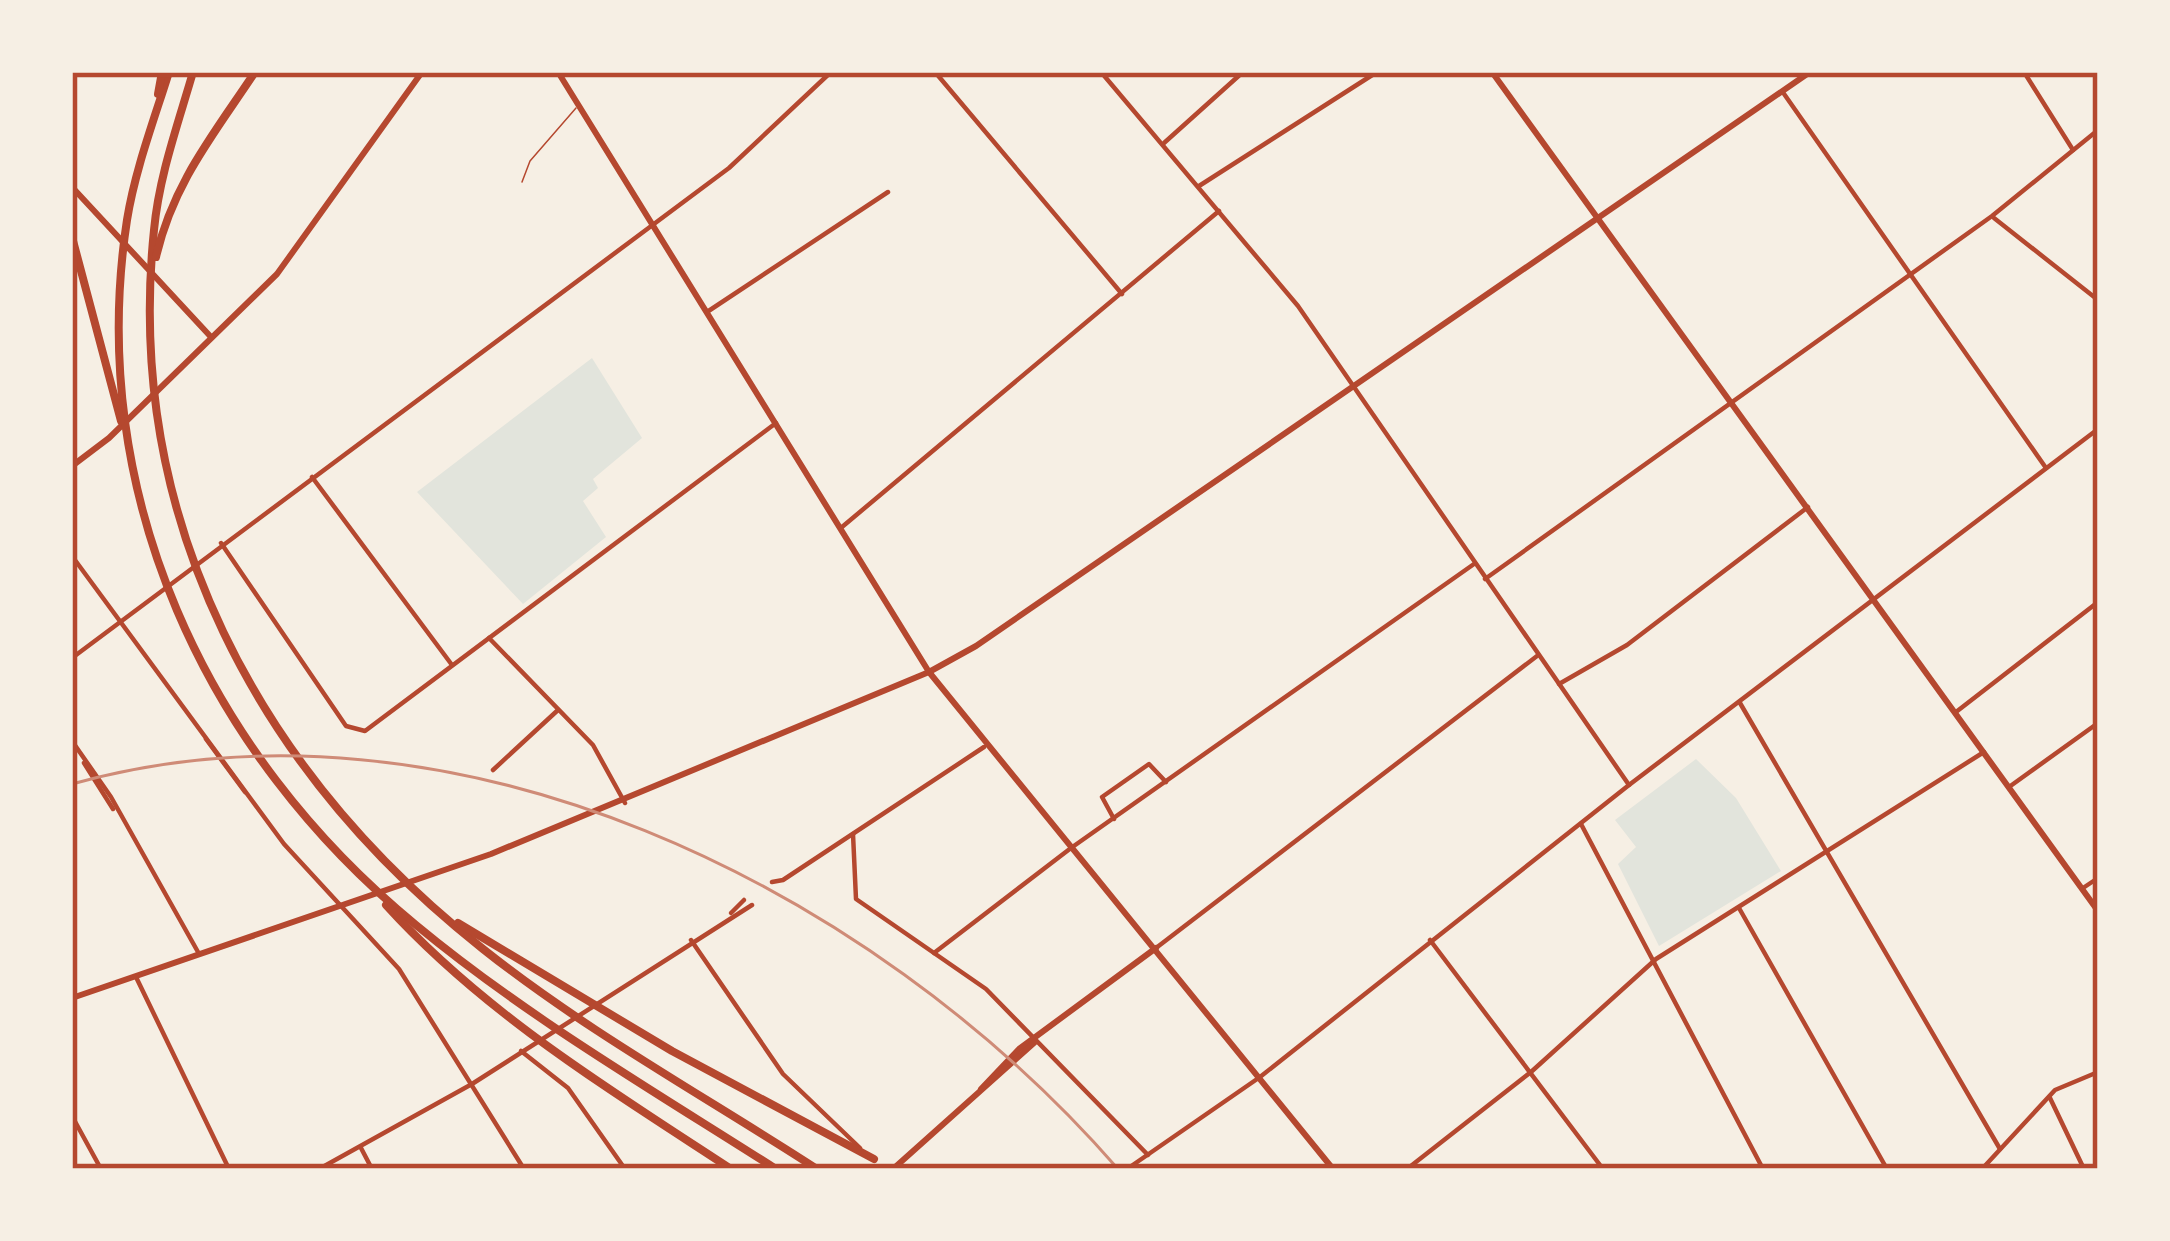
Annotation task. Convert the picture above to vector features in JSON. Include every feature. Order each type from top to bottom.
[{"type":"highway","points":[[127,442],[118,314],[127,218],[166,72]]},
{"type":"highway","points":[[194,72],[162,176],[148,338],[166,479],[201,592],[232,657],[322,790],[433,907],[524,979],[817,1169]]},
{"type":"highway","points":[[150,282],[167,209],[195,158],[255,72]]},
{"type":"highway","points":[[72,236],[145,524],[179,627],[224,709],[351,866],[430,953],[541,1042],[731,1169]]},
{"type":"highway","points":[[351,866],[485,980],[776,1169]]},
{"type":"highway","points":[[433,907],[672,1051],[874,1159]]},
{"type":"main road","points":[[72,466],[109,438],[187,364],[294,254],[422,72]]},
{"type":"main road","points":[[558,72],[929,672],[984,746],[1156,947],[1333,1169]]},
{"type":"main road","points":[[1492,72],[2098,910]]},
{"type":"main road","points":[[72,998],[491,854],[625,803],[929,672],[976,646],[1810,72]]},
{"type":"main road","points":[[72,187],[211,337]]},
{"type":"main road","points":[[874,1159],[893,1169],[981,1089],[993,1071],[1156,947]]},
{"type":"street","points":[[72,658],[650,221],[729,168],[831,72]]},
{"type":"street","points":[[935,72],[1122,294]]},
{"type":"street","points":[[1101,72],[1288,293],[1629,784]]},
{"type":"street","points":[[1164,143],[1243,72]]},
{"type":"street","points":[[1199,186],[1377,72]]},
{"type":"street","points":[[2024,72],[2073,150]]},
{"type":"street","points":[[1782,91],[2046,468]]},
{"type":"street","points":[[1485,579],[1992,216],[2098,130]]},
{"type":"street","points":[[707,312],[888,192]]},
{"type":"street","points":[[838,530],[1219,211]]},
{"type":"street","points":[[1992,216],[2098,299]]},
{"type":"street","points":[[221,543],[346,726],[365,730],[776,423]]},
{"type":"street","points":[[1127,1169],[1260,1077],[1629,784],[2098,429]]},
{"type":"street","points":[[311,476],[452,665]]},
{"type":"street","points":[[1559,684],[1627,645],[1808,507]]},
{"type":"street","points":[[72,556],[303,868],[399,969],[524,1169]]},
{"type":"street","points":[[934,953],[1071,848],[1474,564]]},
{"type":"street","points":[[1956,712],[2098,602]]},
{"type":"street","points":[[489,638],[593,745],[625,803]]},
{"type":"street","points":[[1156,947],[1538,655]]},
{"type":"street","points":[[1738,701],[2000,1149]]},
{"type":"street","points":[[494,770],[558,710]]},
{"type":"street","points":[[2009,787],[2098,723]]},
{"type":"street","points":[[72,742],[200,955]]},
{"type":"street","points":[[772,882],[782,883],[984,746]]},
{"type":"street","points":[[1407,1169],[1531,1072],[1653,961],[1984,752]]},
{"type":"street","points":[[1114,819],[1102,797],[1149,764],[1166,782]]},
{"type":"street","points":[[1580,822],[1763,1169]]},
{"type":"street","points":[[854,834],[856,899],[986,989],[1148,1156]]},
{"type":"street","points":[[2083,889],[2098,878]]},
{"type":"street","points":[[727,917],[744,900]]},
{"type":"street","points":[[319,1169],[472,1084],[752,905]]},
{"type":"street","points":[[1738,907],[1887,1169]]},
{"type":"street","points":[[691,940],[783,1074],[829,1123],[874,1159]]},
{"type":"street","points":[[1430,940],[1603,1169]]},
{"type":"street","points":[[136,977],[230,1169]]},
{"type":"street","points":[[521,1051],[568,1088],[626,1169]]},
{"type":"street","points":[[1982,1169],[2049,1096],[2098,1072]]},
{"type":"street","points":[[2049,1096],[2084,1169]]},
{"type":"street","points":[[72,1116],[101,1169]]},
{"type":"street","points":[[361,1146],[372,1169]]},
{"type":"lane","points":[[522,182],[530,161],[579,105]]},
{"type":"shaded area","points":[[592,358],[642,438],[593,479],[598,488],[583,501],[606,537],[523,604],[417,492]]},
{"type":"shaded area","points":[[1696,759],[1736,798],[1781,871],[1659,946],[1618,864],[1636,847],[1615,820]]},
{"type":"railway","points":[[72,784],[216,759],[361,760],[505,785],[645,831],[779,895],[904,975],[1018,1067],[1118,1169]]}]
